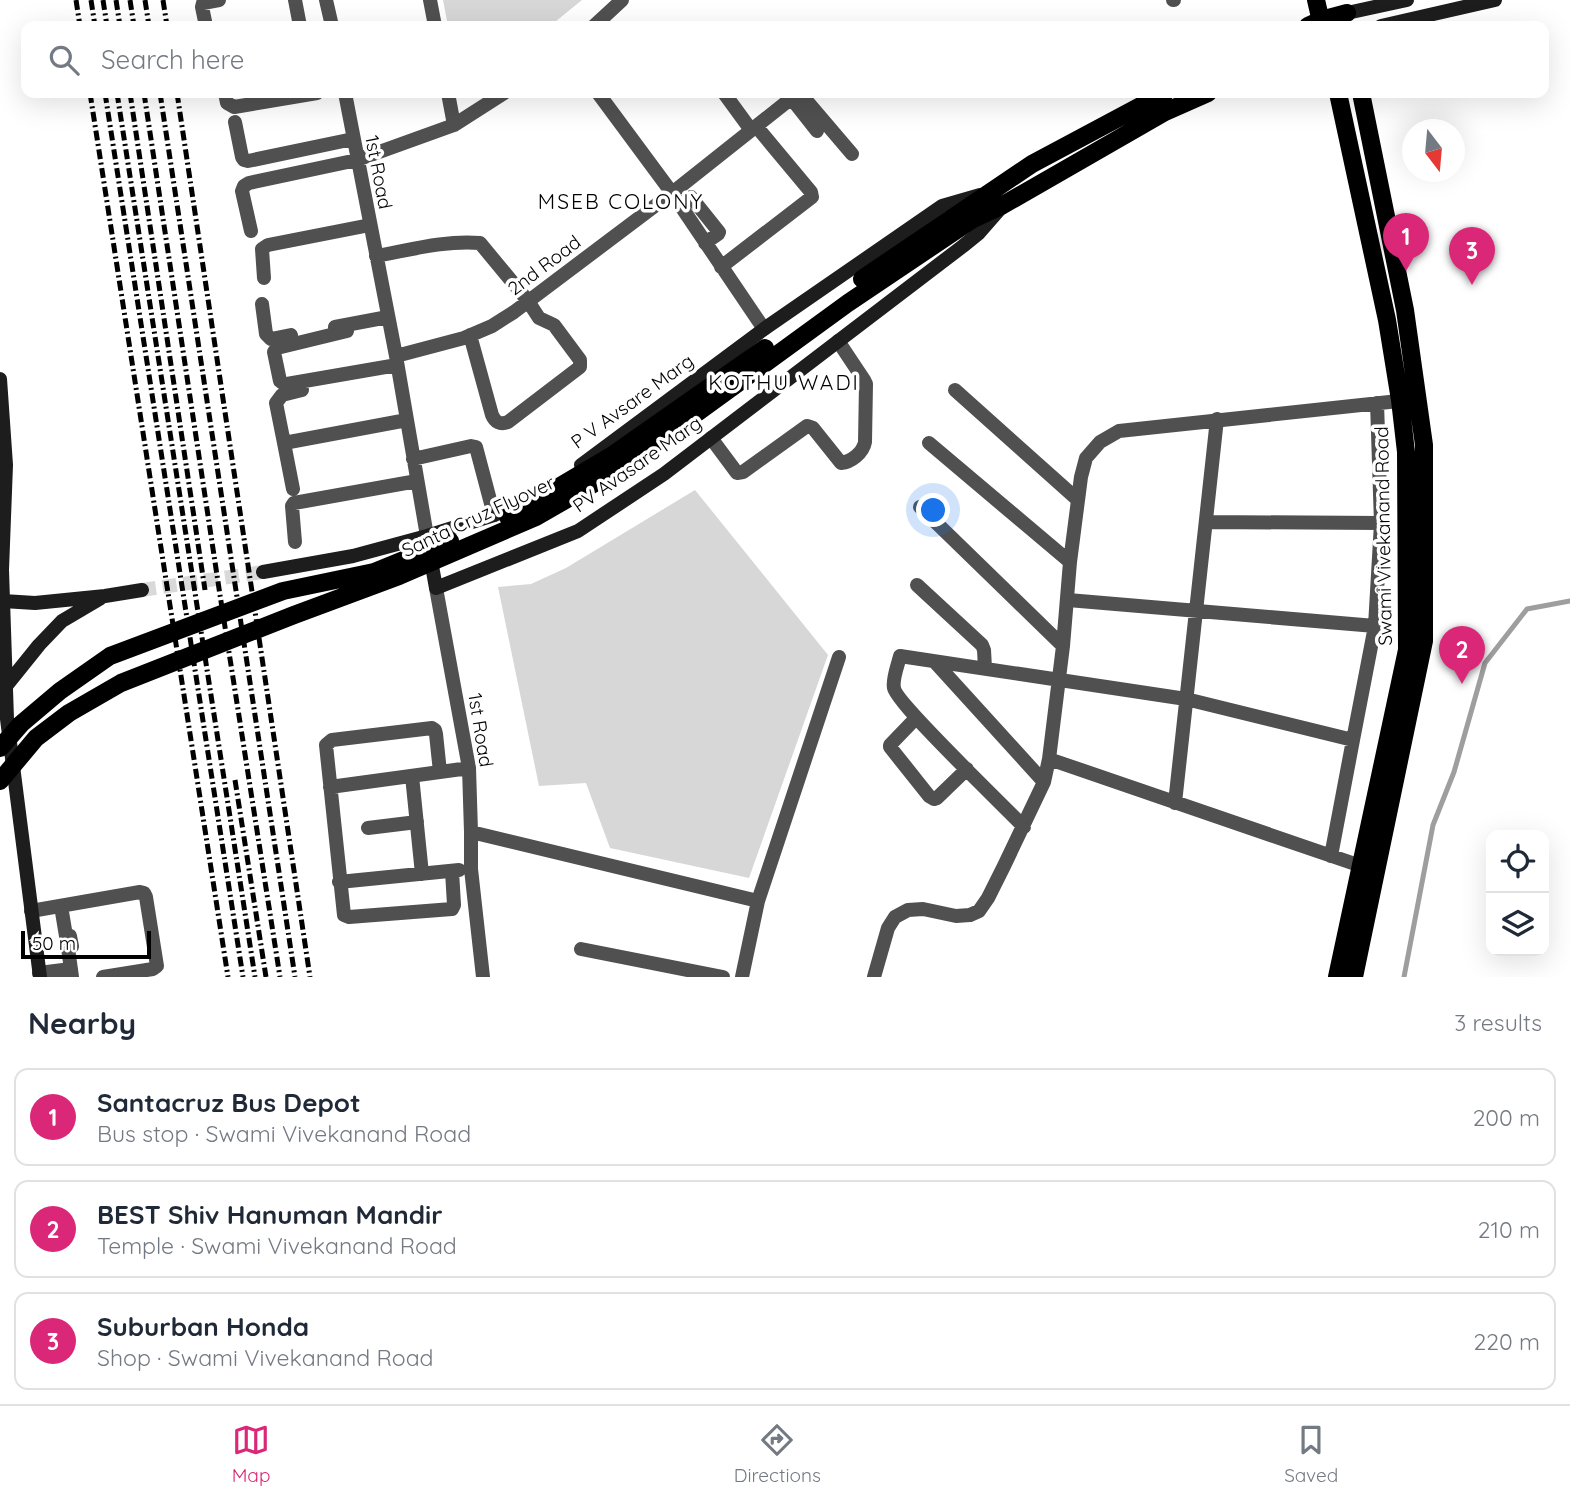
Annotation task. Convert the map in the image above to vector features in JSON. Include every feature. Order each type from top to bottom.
[{"type":"main road","points":[[1316,0],[1317,21]]},
{"type":"main road","points":[[1325,21],[1347,13]]},
{"type":"main road","points":[[1126,124],[1159,98]]},
{"type":"main road","name":"P V Avsare Marg","points":[[985,215],[997,199],[1126,124],[1165,112],[1197,98]]},
{"type":"main road","name":"Swami Vivekanand Road","points":[[1339,98],[1387,320],[1400,400],[1415,579],[1424,641],[1354,977]]},
{"type":"main road","name":"Swami Vivekanand Road","points":[[1337,977],[1407,650],[1415,579],[1424,445],[1405,310],[1362,98]]},
{"type":"main road","points":[[0,748],[21,724],[60,691],[110,656],[283,591],[374,572],[516,514],[616,462],[886,263],[997,199]]},
{"type":"main road","points":[[1364,207],[1383,204]]},
{"type":"main road","name":"Santa Cruz Flyover","points":[[0,781],[36,738],[69,713],[121,682],[399,576],[536,517],[848,303],[973,219],[985,215]]},
{"type":"street","points":[[205,21],[203,4],[219,0]]},
{"type":"street","points":[[295,0],[299,21]]},
{"type":"street","points":[[326,0],[331,21]]},
{"type":"street","points":[[430,0],[434,21]]},
{"type":"street","points":[[599,21],[622,0]]},
{"type":"street","points":[[1347,13],[1406,0]]},
{"type":"street","points":[[1403,21],[1495,0]]},
{"type":"street","points":[[226,98],[227,103],[234,107],[287,98]]},
{"type":"street","name":"1st Road","points":[[346,98],[469,768],[471,869],[484,977]]},
{"type":"street","points":[[449,98],[454,125]]},
{"type":"street","points":[[251,231],[242,191],[249,183],[357,160],[454,125],[496,98]]},
{"type":"street","points":[[602,98],[764,329]]},
{"type":"street","points":[[730,98],[757,122],[820,192]]},
{"type":"street","name":"2nd Road","points":[[347,331],[277,348],[274,352],[280,381],[287,384],[396,360],[492,326],[671,194],[787,98]]},
{"type":"street","points":[[793,98],[817,131]]},
{"type":"street","points":[[794,98],[852,154]]},
{"type":"street","points":[[236,122],[242,158],[248,161],[353,139]]},
{"type":"street","points":[[722,267],[812,197],[811,192],[757,122]]},
{"type":"street","points":[[1348,134],[1367,129]]},
{"type":"street","points":[[691,197],[719,232],[705,243]]},
{"type":"street","name":"P V Avsare Marg","points":[[263,572],[353,556],[427,536],[511,508],[587,461],[764,329],[942,206],[997,199]]},
{"type":"street","name":"PV Avasare Marg","points":[[436,588],[578,531],[664,474],[979,233],[997,199]]},
{"type":"street","points":[[264,278],[262,249],[268,244],[370,225]]},
{"type":"street","points":[[376,256],[449,243],[480,243],[539,318],[554,325],[580,360],[580,367],[503,424],[494,419],[470,335]]},
{"type":"street","points":[[262,304],[266,334],[271,339],[388,317]]},
{"type":"street","points":[[711,438],[737,473],[807,426],[813,428],[841,463],[847,462],[862,451],[865,443],[866,384],[838,341]]},
{"type":"street","points":[[293,489],[276,403],[278,398],[288,393],[360,378]]},
{"type":"street","points":[[0,379],[6,465],[2,570],[3,690],[40,975],[71,973],[68,948],[72,946],[71,936],[66,935],[61,906]]},
{"type":"street","points":[[955,390],[1078,500]]},
{"type":"street","points":[[874,977],[888,928],[895,917],[908,910],[923,909],[956,916],[979,911],[1024,827],[1044,782],[1063,646],[1078,500],[1086,458],[1100,442],[1119,431],[1419,398]]},
{"type":"street","points":[[1331,856],[1374,626],[1381,523],[1377,403]]},
{"type":"street","points":[[1175,803],[1217,419]]},
{"type":"street","points":[[284,443],[407,420]]},
{"type":"street","points":[[929,443],[1070,562]]},
{"type":"street","points":[[413,459],[476,447],[494,514]]},
{"type":"street","points":[[295,542],[294,503],[417,481]]},
{"type":"street","points":[[920,507],[1063,646]]},
{"type":"street","points":[[1206,522],[1381,523]]},
{"type":"street","points":[[917,585],[982,645],[985,668]]},
{"type":"street","points":[[3,601],[35,603],[142,590]]},
{"type":"street","points":[[3,690],[62,621],[105,596]]},
{"type":"street","points":[[1068,600],[1374,626]]},
{"type":"street","points":[[1024,827],[916,718],[894,691],[900,656],[1186,699],[1353,740]]},
{"type":"street","points":[[742,977],[758,901],[839,657]]},
{"type":"street","points":[[934,661],[1044,782]]},
{"type":"street","points":[[916,718],[890,747],[929,796],[937,798],[967,769]]},
{"type":"street","points":[[440,772],[434,729],[332,740],[326,745],[342,911],[346,917],[453,908],[452,871]]},
{"type":"street","points":[[1049,759],[1360,866]]},
{"type":"street","points":[[330,787],[469,768]]},
{"type":"street","points":[[412,776],[422,874]]},
{"type":"street","points":[[368,828],[417,822]]},
{"type":"street","points":[[471,832],[758,901]]},
{"type":"street","points":[[340,882],[471,869]]},
{"type":"street","points":[[31,911],[140,892],[145,895],[157,966],[153,969],[103,977]]},
{"type":"street","points":[[581,949],[723,977]]},
{"type":"shaded area","points":[[443,0],[582,0],[556,21],[447,21]]},
{"type":"shaded area","points":[[695,490],[828,655],[749,878],[610,848],[586,783],[539,786],[498,587],[531,584],[566,568]]},
{"type":"waterway","points":[[1404,977],[1433,825],[1454,772],[1485,663],[1527,609],[1570,601]]},
{"type":"tunnel","points":[[142,590],[263,572]]},
{"type":"railway","points":[[76,0],[79,21]]},
{"type":"railway","points":[[91,0],[94,21]]},
{"type":"railway","points":[[103,0],[106,21]]},
{"type":"railway","points":[[116,0],[119,21]]},
{"type":"railway","points":[[130,0],[133,21]]},
{"type":"railway","points":[[145,0],[148,21]]},
{"type":"railway","points":[[163,0],[166,21]]},
{"type":"railway","points":[[91,98],[228,977]]},
{"type":"railway","points":[[106,98],[243,977]]},
{"type":"railway","points":[[118,98],[255,977]]},
{"type":"railway","points":[[131,98],[205,590]]},
{"type":"railway","points":[[145,98],[280,977]]},
{"type":"railway","points":[[161,98],[295,977]]},
{"type":"railway","points":[[178,98],[310,977]]},
{"type":"railway","points":[[235,780],[266,977]]},
{"type":"place","name":"Santacruz Bus Depot","points":[[1406,271]]},
{"type":"place","name":"Suburban Honda","points":[[1472,285]]},
{"type":"place","name":"BEST Shiv Hanuman Mandir","points":[[1462,684]]},
{"type":"district","name":"MSEB COLONY","points":[[621,202]]},
{"type":"district","name":"KOTHU WADI","points":[[784,383]]}]
